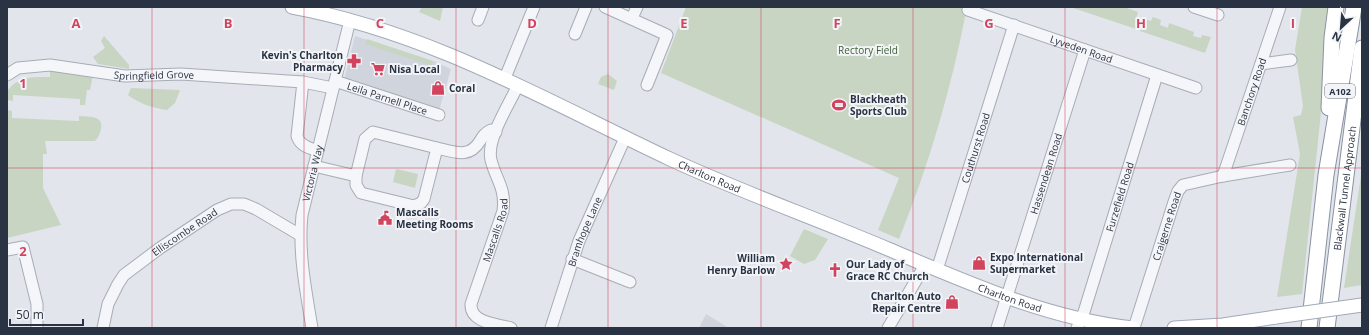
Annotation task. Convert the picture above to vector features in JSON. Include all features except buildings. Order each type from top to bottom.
[{"type":"highway","points":[[1326,175],[1332,38],[1336,7]]},
{"type":"highway","name":"A102","points":[[1326,175],[1354,7]]},
{"type":"highway","name":"Blackwall Tunnel Approach","points":[[1326,328],[1362,48]]},
{"type":"highway","points":[[1345,178],[1362,109]]},
{"type":"highway","name":"Blackwall Tunnel Approach","points":[[1309,328],[1326,175]]},
{"type":"main road","name":"Charlton Road","points":[[292,7],[323,10],[443,51],[505,78],[626,138],[718,180],[931,268],[1079,323],[1134,328]]},
{"type":"main road","points":[[1174,328],[1257,324],[1276,317],[1362,305]]},
{"type":"street","points":[[478,20],[483,7]]},
{"type":"street","points":[[505,78],[534,7]]},
{"type":"street","points":[[575,34],[586,7]]},
{"type":"street","points":[[605,7],[667,35],[647,85]]},
{"type":"street","points":[[632,18],[637,7]]},
{"type":"street","points":[[1194,7],[1218,15]]},
{"type":"street","name":"Banchory Road","points":[[1223,176],[1280,7]]},
{"type":"street","name":"Lyveden Road","points":[[968,10],[1196,88]]},
{"type":"street","name":"Victoria Way","points":[[312,328],[300,235],[302,215],[350,20]]},
{"type":"street","name":"Couthurst Road","points":[[888,328],[931,268],[1014,25]]},
{"type":"street","name":"Hassendean Road","points":[[997,328],[1085,50]]},
{"type":"street","points":[[1261,64],[1291,60]]},
{"type":"street","name":"Springfield Grove","points":[[7,75],[18,68],[50,65],[125,76],[181,74],[334,85]]},
{"type":"street","name":"Furzefield Road","points":[[1079,323],[1084,312],[1157,75]]},
{"type":"street","points":[[303,82],[297,136],[299,142],[304,146],[317,151]]},
{"type":"street","name":"Leila Parnell Place","points":[[334,85],[439,115]]},
{"type":"street","name":"Mascalls Road","points":[[511,328],[474,316],[471,310],[471,304],[503,211],[503,189],[491,161],[490,151],[496,132],[518,85]]},
{"type":"street","points":[[437,148],[424,199],[418,206],[361,193],[356,185],[356,176],[365,139],[373,132],[437,148],[467,153],[473,151],[485,133],[490,130],[496,132]]},
{"type":"street","name":"Bramhope Lane","points":[[551,328],[572,259],[626,138]]},
{"type":"street","name":"Craigerne Road","points":[[1134,328],[1178,191],[1183,185],[1223,176],[1290,165]]},
{"type":"street","points":[[314,166],[356,176]]},
{"type":"street","name":"Elliscombe Road","points":[[104,328],[108,304],[124,275],[160,248],[217,210],[231,204],[244,204],[256,209],[300,235]]},
{"type":"street","points":[[7,250],[22,247],[37,304],[37,328]]},
{"type":"street","points":[[572,259],[630,282]]},
{"type":"shaded area","points":[[355,36],[433,61],[451,69],[439,111],[344,81]]},
{"type":"shaded area","points":[[706,314],[729,328],[699,328]]},
{"type":"green space","points":[[422,7],[443,7],[440,21],[419,12]]},
{"type":"green space","name":"Blackheath Sports Club","points":[[686,7],[967,7],[939,125],[920,183],[899,239],[878,230],[899,178],[661,73]]},
{"type":"green space","points":[[1070,7],[1124,7],[1138,12],[1136,18],[1139,19],[1136,29]]},
{"type":"green space","points":[[1302,7],[1332,7],[1302,294],[1277,297],[1300,154],[1293,117],[1301,115],[1303,106],[1295,50]]},
{"type":"green space","points":[[1153,17],[1161,20],[1160,25],[1168,28],[1169,23],[1194,32],[1193,36],[1201,38],[1202,35],[1211,37],[1205,53],[1140,31],[1144,19],[1151,21]]},
{"type":"green space","points":[[104,36],[129,65],[129,69],[98,64],[93,57],[105,48],[101,41]]},
{"type":"green space","points":[[367,39],[433,61],[431,66],[365,44]]},
{"type":"green space","points":[[50,69],[93,75],[90,90],[87,90],[85,105],[80,105],[80,99],[13,95],[13,101],[7,100],[7,91],[16,82],[32,77],[50,77]]},
{"type":"green space","points":[[608,74],[617,81],[614,90],[598,84],[601,77]]},
{"type":"green space","points":[[131,88],[180,90],[175,103],[167,110],[137,101],[128,95]]},
{"type":"green space","points":[[7,110],[12,111],[12,118],[79,121],[79,116],[87,116],[98,119],[101,124],[101,129],[95,141],[45,141],[47,154],[43,154],[43,188],[61,225],[7,238]]},
{"type":"green space","points":[[396,169],[418,174],[415,188],[393,182]]},
{"type":"green space","points":[[1362,169],[1362,285],[1344,288]]},
{"type":"green space","points":[[804,229],[828,239],[815,260],[804,264],[790,256]]},
{"type":"place","name":"Kevin's Charlton Pharmacy","points":[[354,61]]},
{"type":"place","name":"Nisa Local","points":[[378,69]]},
{"type":"place","name":"Coral","points":[[438,88]]},
{"type":"place","name":"Blackheath Sports Club","points":[[839,105]]},
{"type":"place","name":"Mascalls Meeting Rooms","points":[[385,218]]},
{"type":"place","name":"Expo International Supermarket","points":[[979,263]]},
{"type":"place","name":"William Henry Barlow","points":[[786,264]]},
{"type":"place","name":"Our Lady of Grace RC Church","points":[[835,270]]},
{"type":"place","name":"Charlton Auto Repair Centre","points":[[952,302]]},
{"type":"park label","name":"Rectory Field","points":[[868,50]]}]
